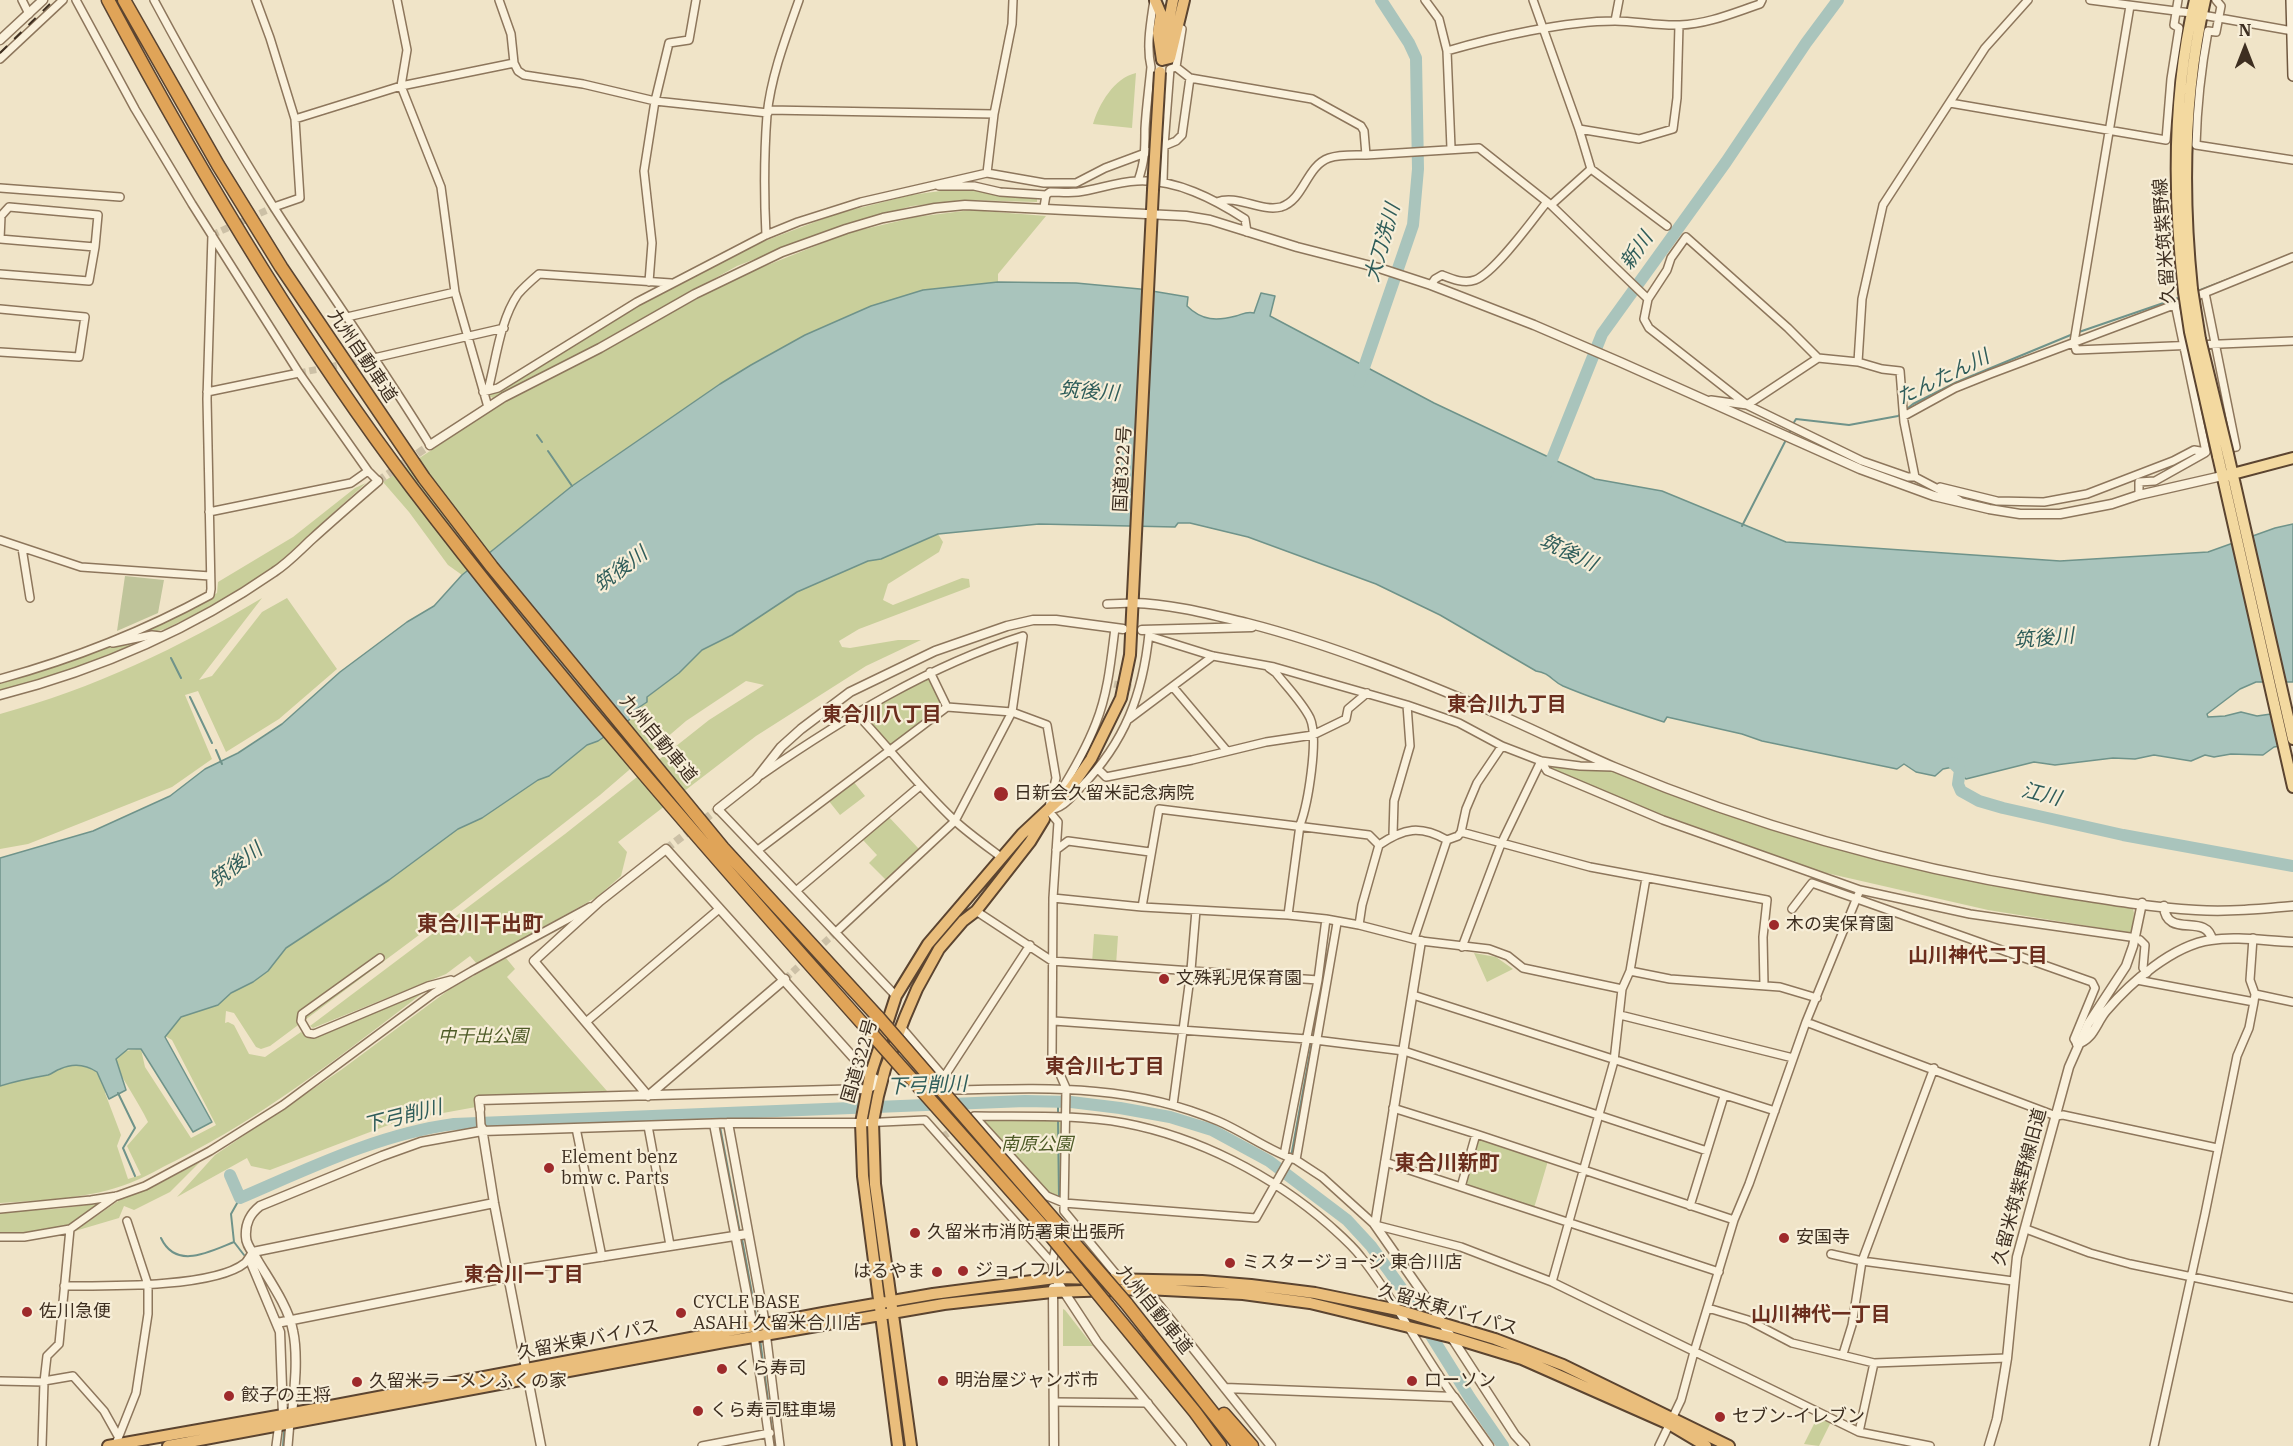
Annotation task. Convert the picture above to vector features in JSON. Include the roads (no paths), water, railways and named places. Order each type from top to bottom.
[{"type":"highway","name":"九州自動車道","points":[[108,0],[204,171],[267,275],[341,388],[412,487],[593,713],[870,1032],[1045,1228],[1220,1446]]},
{"type":"highway","name":"九州自動車道","points":[[124,0],[218,165],[281,267],[424,478],[492,567],[723,848],[878,1017],[1150,1330],[1239,1446]]},
{"type":"highway","points":[[1154,0],[1161,14],[1158,33],[1162,60]]},
{"type":"highway","name":"国道322号","points":[[911,1446],[875,1184],[874,1118],[870,1076],[896,996],[928,944],[1022,834],[1070,789],[1091,759],[1121,698],[1130,655],[1160,72],[1181,1]]},
{"type":"highway","name":"国道322号","points":[[898,1446],[863,1176],[862,1119],[870,1093],[882,1082],[917,989],[939,949],[963,921],[976,911],[1030,842],[1048,810]]},
{"type":"highway","name":"久留米東バイパス","points":[[168,1446],[286,1420],[528,1373],[1054,1278],[1202,1281],[1251,1285],[1315,1293],[1398,1310],[1495,1339],[1563,1365],[1671,1421],[1706,1446]]},
{"type":"highway","name":"久留米東バイパス","points":[[892,1307],[1057,1292],[1146,1289],[1254,1295],[1310,1303],[1407,1325],[1522,1359],[1729,1446]]},
{"type":"highway","points":[[1150,1330],[1252,1446]]},
{"type":"highway","name":"久留米東バイパス","points":[[114,1443],[286,1420]]},
{"type":"main road","name":"久留米筑紫野線","points":[[2194,0],[2196,14],[2186,130],[2188,291],[2200,339],[2217,454],[2227,475],[2233,501],[2293,787]]},
{"type":"main road","name":"久留米筑紫野線","points":[[2196,14],[2205,0]]},
{"type":"main road","points":[[2290,0],[2293,76]]},
{"type":"main road","points":[[2227,475],[2293,458]]},
{"type":"main road","name":"久留米筑紫野線","points":[[2233,501],[2293,739]]},
{"type":"street","points":[[22,0],[29,14]]},
{"type":"street","points":[[0,40],[43,0]]},
{"type":"street","points":[[0,59],[63,0]]},
{"type":"street","points":[[0,695],[54,679],[164,636],[204,615],[276,571],[378,481],[368,471],[299,373],[212,235],[135,109],[76,0]]},
{"type":"street","points":[[154,0],[198,82],[274,207],[430,445],[528,384],[600,348],[695,294],[771,257],[883,218],[965,205],[1153,213],[1210,220],[1297,247],[1379,268],[1431,285],[1545,330],[1860,469],[1934,496],[1967,504],[2020,514],[2060,514],[2112,504],[2139,495],[2227,475]]},
{"type":"street","points":[[256,0],[294,119],[300,198],[274,207]]},
{"type":"street","points":[[397,0],[407,50],[401,86],[441,187],[455,292],[486,391],[488,407]]},
{"type":"street","points":[[500,0],[511,34],[514,63],[518,71],[524,75],[583,84],[655,101],[768,112],[994,114]]},
{"type":"street","points":[[649,282],[652,243],[644,171],[655,101],[669,44],[689,40],[696,0]]},
{"type":"street","points":[[766,235],[764,189],[768,112],[781,51],[799,0]]},
{"type":"street","points":[[987,173],[994,114],[1012,24],[1013,0]]},
{"type":"street","points":[[1138,181],[1146,153],[1145,129],[1151,69],[1150,24],[1154,0]]},
{"type":"street","points":[[1425,0],[1439,19],[1447,51],[1451,148]]},
{"type":"street","points":[[1533,0],[1591,169],[1667,226]]},
{"type":"street","points":[[1615,21],[1619,0]]},
{"type":"street","points":[[1447,51],[1544,29],[1615,21],[1679,25],[1708,22],[1760,4],[1762,0]]},
{"type":"street","points":[[1858,362],[1862,299],[1883,205],[1985,48],[2028,0]]},
{"type":"street","points":[[2090,0],[2196,14],[2292,31]]},
{"type":"street","points":[[1950,103],[2166,140],[2171,79],[2179,28],[2174,25],[2178,0]]},
{"type":"street","points":[[2216,0],[2220,6],[2216,32],[2208,31],[2198,101],[2196,145],[2293,160]]},
{"type":"street","points":[[1176,67],[1181,1]]},
{"type":"street","points":[[2130,6],[2074,342],[2076,350],[2293,340]]},
{"type":"street","points":[[1579,129],[1639,139],[1673,129],[1677,98],[1679,25]]},
{"type":"street","points":[[294,119],[401,86],[514,63]]},
{"type":"street","points":[[1176,67],[1190,78],[1312,99],[1361,126],[1365,131],[1366,154]]},
{"type":"street","points":[[1163,182],[1168,86],[1170,69],[1176,67]]},
{"type":"street","points":[[486,391],[498,388],[609,318],[671,283],[766,235],[861,202],[930,187],[948,180],[987,173],[1044,183],[1076,183],[1105,168],[1176,141],[1182,135],[1190,78]]},
{"type":"street","points":[[1217,202],[1227,200],[1269,207],[1282,206],[1294,198],[1319,163],[1331,157],[1479,148],[1549,204],[1648,299]]},
{"type":"street","points":[[1431,285],[1442,275],[1462,281],[1476,280],[1512,247],[1549,204],[1591,169]]},
{"type":"street","points":[[930,187],[974,186],[1000,192],[1046,195],[1050,192],[1076,192],[1138,181],[1163,182],[1217,202],[1245,219],[1247,232]]},
{"type":"street","points":[[0,188],[120,197]]},
{"type":"street","points":[[1044,207],[1046,195]]},
{"type":"street","points":[[0,274],[89,281],[96,247],[98,215],[9,207],[1,215],[0,239],[96,247]]},
{"type":"street","points":[[0,679],[101,645],[166,618],[210,594],[207,392],[212,235]]},
{"type":"street","points":[[1818,358],[1788,328],[1686,237],[1671,258],[1667,270],[1648,299],[1644,319],[1649,328],[1747,405],[1862,460],[1915,477],[1967,504]]},
{"type":"street","points":[[1904,416],[1955,388],[2293,257]]},
{"type":"street","points":[[486,391],[504,328],[519,293],[539,274],[671,283]]},
{"type":"street","points":[[347,317],[455,292]]},
{"type":"street","points":[[2139,495],[2139,482],[2155,481],[2236,447],[2205,293]]},
{"type":"street","points":[[2175,304],[2182,346],[2217,454]]},
{"type":"street","points":[[0,309],[85,317],[79,357],[0,352]]},
{"type":"street","points":[[374,358],[504,328]]},
{"type":"street","points":[[1705,400],[1747,405],[1818,358],[1858,362],[1882,369],[1900,371],[1904,416],[1915,477]]},
{"type":"street","points":[[207,392],[299,373]]},
{"type":"street","points":[[1929,485],[1997,501],[2044,502],[2087,494],[2173,461],[2194,450],[2217,454]]},
{"type":"street","points":[[209,512],[351,483],[368,471]]},
{"type":"street","points":[[0,549],[3,541],[81,567],[210,576]]},
{"type":"street","points":[[22,548],[30,598]]},
{"type":"street","points":[[1107,604],[1133,600],[1210,614],[1333,647],[1499,715],[1613,767],[1690,797],[1748,817],[1910,864],[2004,883],[2195,910],[2242,910],[2293,906]]},
{"type":"street","points":[[756,779],[781,747],[850,692],[935,651],[1007,626],[1033,620],[1056,620],[1119,628],[1111,683],[1097,721],[1078,764],[1048,810]]},
{"type":"street","points":[[1147,632],[1260,626]]},
{"type":"street","points":[[1147,632],[1213,656],[1266,666],[1407,705],[1459,723],[1502,746],[1541,761],[1613,767]]},
{"type":"street","points":[[1048,810],[1059,809],[1098,769],[1129,719],[1136,689],[1144,672],[1147,632]]},
{"type":"street","points":[[101,645],[152,635],[164,636]]},
{"type":"street","points":[[836,932],[955,821],[1012,712],[1023,636],[982,649],[930,672],[857,714],[756,779],[718,809],[896,996]]},
{"type":"street","points":[[1129,719],[1213,656]]},
{"type":"street","points":[[1266,666],[1276,673],[1305,711],[1310,719],[1313,735],[1309,780],[1300,825],[1288,915]]},
{"type":"street","points":[[930,672],[947,707]]},
{"type":"street","points":[[1173,687],[1227,751]]},
{"type":"street","points":[[1098,769],[1106,777],[1266,742],[1313,735],[1346,719],[1348,709],[1367,693]]},
{"type":"street","points":[[1393,836],[1394,801],[1410,746],[1407,705]]},
{"type":"street","points":[[758,850],[947,707],[1012,712],[1047,725],[1056,778],[1048,810]]},
{"type":"street","points":[[857,714],[920,786],[955,821],[1001,857]]},
{"type":"street","points":[[1359,925],[1362,905],[1379,845],[1393,836],[1415,830],[1429,831],[1447,840],[1458,836],[1477,783],[1502,746]]},
{"type":"street","points":[[1462,947],[1502,844],[1541,761]]},
{"type":"street","points":[[1541,761],[1547,771],[1663,820],[1860,890],[1971,914],[2130,937]]},
{"type":"street","points":[[796,891],[920,786]]},
{"type":"street","points":[[1142,907],[1159,809],[1369,835],[1379,845]]},
{"type":"street","points":[[1048,810],[1058,822],[1053,898],[1052,1056],[1066,1088],[1064,1207],[1052,1263],[1057,1292],[1054,1446]]},
{"type":"street","points":[[1461,832],[1590,867],[1767,900],[1763,937],[1764,985]]},
{"type":"street","points":[[1375,1225],[1413,995],[1417,940],[1447,840]]},
{"type":"street","points":[[1056,850],[1068,841],[1150,852]]},
{"type":"street","points":[[648,1096],[534,961],[600,901],[666,849],[870,1076],[882,1082]]},
{"type":"street","points":[[1552,1282],[1614,1061],[1622,989],[1630,971],[1646,878]]},
{"type":"street","points":[[1792,909],[1812,883],[2092,982],[2095,988],[2074,1039],[2077,1044]]},
{"type":"street","points":[[1659,1446],[1681,1400],[1734,1220],[1806,1022],[1860,890]]},
{"type":"street","points":[[1053,898],[1142,907],[1288,915],[1359,925],[1417,940],[1489,949],[1508,956],[1523,968],[1622,989]]},
{"type":"street","points":[[0,1209],[66,1204],[117,1196],[145,1186],[210,1151],[283,1105],[434,993],[600,901]]},
{"type":"street","name":"久留米筑紫野線旧道","points":[[1989,1446],[1997,1419],[2007,1358],[2017,1257],[2056,1116],[2077,1044],[2126,966],[2133,946],[2142,903]]},
{"type":"street","points":[[2164,906],[2169,920],[2176,924],[2207,929],[2211,932],[2212,940]]},
{"type":"street","points":[[586,1022],[719,909]]},
{"type":"street","points":[[1173,1105],[1191,970],[1196,910]]},
{"type":"street","points":[[976,911],[1052,961],[1318,980]]},
{"type":"street","points":[[1290,1158],[1326,920]]},
{"type":"street","points":[[1064,1207],[1256,1218],[1290,1158],[1317,1040],[1337,923]]},
{"type":"street","points":[[2154,1446],[2237,1056],[2249,1028],[2255,994],[2250,980],[2253,938]]},
{"type":"street","name":"久留米筑紫野線旧道","points":[[2077,1044],[2090,1038],[2098,1020],[2137,980],[2179,951],[2198,942],[2253,938],[2293,942]]},
{"type":"street","points":[[2140,940],[2145,945],[2143,968],[2147,974]]},
{"type":"street","points":[[944,1077],[1030,945]]},
{"type":"street","points":[[380,958],[302,1014],[301,1021],[308,1033],[314,1034],[428,986],[460,978]]},
{"type":"street","points":[[1630,971],[1670,979],[1780,987],[1817,998]]},
{"type":"street","points":[[648,1096],[785,980]]},
{"type":"street","points":[[2137,980],[2254,1002]]},
{"type":"street","points":[[2255,994],[2293,1002]]},
{"type":"street","points":[[1413,995],[1775,1111]]},
{"type":"street","points":[[1620,1014],[1793,1058]]},
{"type":"street","points":[[1054,1021],[1307,1039],[1404,1051],[1707,1151]]},
{"type":"street","points":[[1806,1022],[1934,1068],[2056,1116],[2063,1115],[2217,1148]]},
{"type":"street","points":[[901,1027],[955,1090],[1066,1088],[1136,1096],[1173,1105],[1218,1121],[1322,1177],[1375,1225],[1525,1446]]},
{"type":"street","points":[[1843,1354],[1852,1325],[1862,1261],[1934,1068]]},
{"type":"street","points":[[541,1446],[494,1203],[479,1100],[870,1093]]},
{"type":"street","points":[[1690,1206],[1724,1096]]},
{"type":"street","points":[[1393,1108],[1734,1220]]},
{"type":"street","points":[[1271,1446],[1146,1289],[1119,1279],[1064,1207],[1047,1196],[974,1116],[1065,1118],[1123,1123],[1176,1136],[1215,1153],[1276,1186],[1305,1205],[1360,1256],[1398,1310],[1427,1359],[1489,1446]]},
{"type":"street","points":[[288,1446],[280,1332],[248,1258],[247,1221],[251,1212],[260,1206],[421,1142],[482,1128],[576,1128],[874,1118],[925,1120],[1052,1263]]},
{"type":"street","points":[[728,1123],[747,1234],[770,1446]]},
{"type":"street","points":[[714,1124],[735,1236],[759,1331],[780,1446]]},
{"type":"street","points":[[648,1126],[670,1245]]},
{"type":"street","points":[[576,1128],[602,1257]]},
{"type":"street","points":[[1461,1187],[1476,1134]]},
{"type":"street","points":[[1385,1162],[1719,1272]]},
{"type":"street","points":[[0,1237],[24,1237],[70,1229],[117,1196]]},
{"type":"street","points":[[64,1286],[148,1285],[198,1278],[227,1272],[248,1258],[494,1203]]},
{"type":"street","points":[[114,1443],[136,1393],[148,1314],[148,1285],[127,1221]]},
{"type":"street","points":[[1375,1225],[1461,1247],[1552,1282],[1859,1432],[1930,1446]]},
{"type":"street","points":[[42,1446],[47,1356],[59,1344],[70,1229]]},
{"type":"street","points":[[2026,1229],[2090,1253],[2293,1298]]},
{"type":"street","points":[[277,1322],[290,1322],[509,1277],[522,1269],[747,1234]]},
{"type":"street","points":[[1831,1254],[1862,1261],[2013,1281]]},
{"type":"street","points":[[248,1258],[294,1331],[295,1390],[276,1446]]},
{"type":"street","points":[[1057,1292],[1180,1444]]},
{"type":"street","points":[[1708,1308],[1748,1320],[1792,1343],[1809,1349],[1843,1354],[1874,1363],[2007,1358]]},
{"type":"street","points":[[1859,1432],[1874,1363]]},
{"type":"street","points":[[0,1381],[44,1381],[73,1376],[104,1411],[114,1443]]},
{"type":"street","points":[[1225,1388],[1454,1397]]},
{"type":"street","points":[[1054,1402],[1148,1403]]},
{"type":"street","points":[[702,1446],[778,1432]]},
{"type":"water","name":"筑後川","points":[[998,282],[1076,283],[1140,289],[1188,297],[1187,306],[1198,315],[1216,319],[1254,313],[1261,293],[1275,296],[1270,316],[1434,403],[1595,479],[1662,491],[1786,542],[2060,561],[2208,552],[2275,528],[2293,524],[2293,682],[2256,682],[2240,689],[2207,714],[2208,717],[2225,716],[2241,712],[2257,716],[2293,708],[2293,744],[2274,747],[2263,755],[2231,754],[2214,757],[2205,755],[2191,761],[2154,755],[2135,759],[2113,758],[2055,765],[2034,762],[1966,779],[1953,767],[1943,769],[1935,776],[1916,772],[1904,764],[1897,769],[1762,741],[1742,734],[1667,717],[1664,722],[1613,705],[1563,686],[1548,675],[1536,671],[1440,615],[1376,584],[1248,537],[1190,523],[1178,523],[1175,527],[1039,524],[938,534],[797,592],[732,635],[702,650],[679,673],[647,697],[647,702],[635,710],[629,720],[598,741],[587,745],[549,776],[538,780],[482,818],[458,829],[389,880],[286,948],[268,971],[253,982],[231,993],[218,1005],[181,1017],[165,1037],[212,1122],[193,1132],[141,1049],[128,1049],[116,1059],[126,1090],[109,1099],[97,1072],[79,1065],[0,1086],[0,858],[93,831],[170,796],[205,769],[238,753],[282,724],[340,672],[407,622],[434,606],[462,575],[572,486],[751,365],[805,335],[871,306],[923,290]]},
{"type":"waterway","name":"大刀洗川","points":[[1359,382],[1413,225],[1418,169],[1416,58],[1381,0]]},
{"type":"waterway","name":"新川","points":[[1546,474],[1602,334],[1726,162],[1806,43],[1838,0]]},
{"type":"waterway","name":"たんたん川","points":[[2195,292],[2260,267]]},
{"type":"waterway","name":"たんたん川","points":[[2079,332],[2181,297]]},
{"type":"waterway","name":"たんたん川","points":[[1793,424],[1796,419],[1849,425],[1898,416],[1913,404],[1957,382],[2073,334]]},
{"type":"waterway","name":"たんたん川","points":[[1742,526],[1791,430]]},
{"type":"waterway","points":[[537,435],[542,442]]},
{"type":"waterway","points":[[548,451],[572,486]]},
{"type":"waterway","points":[[171,658],[181,678]]},
{"type":"waterway","points":[[190,697],[212,743]]},
{"type":"waterway","points":[[216,750],[222,764]]},
{"type":"waterway","name":"江川","points":[[1953,763],[1960,770],[1958,784],[1961,791],[1979,801],[2123,835],[2293,866]]},
{"type":"waterway","points":[[1291,1157],[1333,926]]},
{"type":"waterway","points":[[118,1093],[135,1128],[123,1148],[135,1176]]},
{"type":"waterway","name":"下弓削川","points":[[230,1175],[240,1198],[345,1153],[399,1136],[454,1124],[1025,1101],[1071,1102],[1170,1117],[1212,1130],[1269,1161],[1347,1220],[1371,1246],[1402,1289],[1503,1446]]},
{"type":"waterway","points":[[1058,1102],[1058,1114]]},
{"type":"waterway","name":"下弓削川","points":[[718,1114],[719,1121]]},
{"type":"waterway","points":[[1058,1120],[1059,1198]]},
{"type":"waterway","points":[[720,1127],[740,1233]]},
{"type":"waterway","points":[[1287,1176],[1289,1165]]},
{"type":"waterway","points":[[240,1198],[231,1214],[234,1242],[244,1255]]},
{"type":"waterway","points":[[161,1238],[167,1248],[175,1254],[184,1256],[204,1254],[234,1242]]},
{"type":"waterway","points":[[742,1239],[757,1321]]},
{"type":"waterway","points":[[760,1339],[774,1446]]},
{"type":"waterway","points":[[283,1446],[284,1432]]},
{"type":"tunnel","points":[[212,235],[274,207]]},
{"type":"tunnel","points":[[299,373],[374,358]]},
{"type":"tunnel","points":[[378,481],[430,445]]},
{"type":"tunnel","points":[[1114,684],[1133,688]]},
{"type":"tunnel","points":[[666,849],[718,809]]},
{"type":"tunnel","points":[[785,979],[836,932]]},
{"type":"tunnel","points":[[942,1137],[970,1119]]},
{"type":"railway","points":[[0,53],[54,0]]},
{"type":"place","name":"日新会久留米記念病院","points":[[1001,794]]},
{"type":"place","name":"木の実保育園","points":[[1774,925]]},
{"type":"place","name":"文殊乳児保育園","points":[[1164,979]]},
{"type":"place","name":"Element benz bmw c. Parts","points":[[549,1168]]},
{"type":"place","name":"久留米市消防署東出張所","points":[[915,1233]]},
{"type":"place","name":"安国寺","points":[[1784,1238]]},
{"type":"place","name":"ミスタージョージ 東合川店","points":[[1230,1263]]},
{"type":"place","name":"ジョイフル","points":[[963,1271]]},
{"type":"place","name":"はるやま","points":[[937,1272]]},
{"type":"place","name":"佐川急便","points":[[27,1312]]},
{"type":"place","name":"CYCLE BASE ASAHI 久留米合川店","points":[[681,1313]]},
{"type":"place","name":"くら寿司","points":[[722,1369]]},
{"type":"place","name":"明治屋ジャンボ市","points":[[943,1381]]},
{"type":"place","name":"ローソン","points":[[1412,1381]]},
{"type":"place","name":"久留米ラーメンふくの家","points":[[357,1382]]},
{"type":"place","name":"餃子の王将","points":[[229,1396]]},
{"type":"place","name":"くら寿司駐車場","points":[[698,1411]]},
{"type":"place","name":"セブン-イレブン","points":[[1720,1417]]},
{"type":"district","name":"東合川九丁目","points":[[1507,705]]},
{"type":"district","name":"東合川八丁目","points":[[882,715]]},
{"type":"district","name":"東合川干出町","points":[[480,925]]},
{"type":"district","name":"山川神代二丁目","points":[[1978,956]]},
{"type":"district","name":"東合川七丁目","points":[[1105,1067]]},
{"type":"district","name":"東合川新町","points":[[1447,1164]]},
{"type":"district","name":"東合川一丁目","points":[[524,1275]]},
{"type":"district","name":"山川神代一丁目","points":[[1821,1315]]},
{"type":"park label","name":"中干出公園","points":[[483,1037]]},
{"type":"park label","name":"南原公園","points":[[1037,1145]]}]
